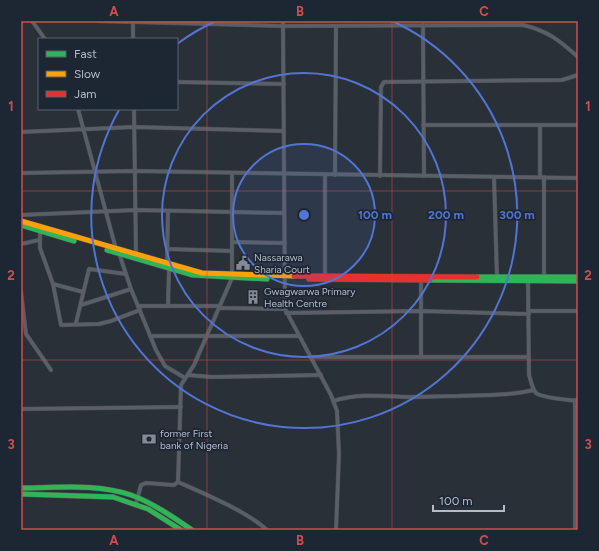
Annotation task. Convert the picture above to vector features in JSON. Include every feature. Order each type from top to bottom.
[{"type":"street","points":[[32,21],[44,38]]},
{"type":"street","points":[[98,21],[283,26],[336,26],[405,23],[423,25],[523,23],[542,30],[555,37],[578,57]]},
{"type":"street","points":[[283,21],[286,311],[321,375],[337,412],[339,433],[336,530]]},
{"type":"street","points":[[133,23],[133,38]]},
{"type":"street","points":[[423,25],[424,176]]},
{"type":"street","points":[[335,175],[336,26]]},
{"type":"street","points":[[380,176],[381,85],[387,81],[562,80],[578,74]]},
{"type":"street","points":[[178,82],[284,84]]},
{"type":"street","points":[[78,110],[105,213],[131,289],[150,336],[165,366],[185,378]]},
{"type":"street","points":[[134,110],[136,255]]},
{"type":"street","points":[[423,125],[578,125]]},
{"type":"street","points":[[540,125],[544,277]]},
{"type":"street","points":[[21,132],[83,128],[134,127],[284,131]]},
{"type":"street","points":[[21,173],[134,171],[578,178]]},
{"type":"street","points":[[178,482],[181,408],[180,391],[185,378],[208,337],[232,276],[232,173]]},
{"type":"street","points":[[325,175],[325,276]]},
{"type":"street","points":[[494,177],[497,279]]},
{"type":"street","points":[[21,215],[105,213],[136,210],[284,213]]},
{"type":"street","points":[[168,211],[168,306]]},
{"type":"street","points":[[21,221],[193,275],[420,280],[544,277],[578,278]]},
{"type":"street","points":[[21,225],[40,232],[136,255],[168,267]]},
{"type":"street","points":[[40,232],[39,240],[53,284],[59,324],[94,324],[111,321],[140,310]]},
{"type":"street","points":[[21,244],[39,240]]},
{"type":"street","points":[[232,242],[285,243]]},
{"type":"street","points":[[167,250],[232,251]]},
{"type":"street","points":[[76,323],[89,269],[126,274]]},
{"type":"street","points":[[285,278],[325,276],[578,282]]},
{"type":"street","points":[[420,280],[421,356]]},
{"type":"street","points":[[528,281],[529,375],[534,390],[542,396],[577,400],[577,505],[575,530]]},
{"type":"street","points":[[53,284],[83,292]]},
{"type":"street","points":[[81,305],[131,289]]},
{"type":"street","points":[[21,292],[23,334],[51,370]]},
{"type":"street","points":[[138,306],[219,307],[286,311],[578,311]]},
{"type":"street","points":[[150,336],[299,336]]},
{"type":"street","points":[[310,357],[529,357]]},
{"type":"street","points":[[188,375],[321,375]]},
{"type":"street","points":[[333,401],[347,396],[360,395],[411,397],[492,396],[515,394],[534,390]]},
{"type":"street","points":[[21,409],[181,408]]},
{"type":"street","points":[[136,504],[139,488],[146,483],[174,485],[178,482]]},
{"type":"street","points":[[178,482],[204,493],[248,517],[267,530]]},
{"type":"street","points":[[21,488],[98,489],[122,492],[164,512],[192,530]]},
{"type":"street","points":[[21,494],[95,495],[113,497],[136,504],[181,530]]},
{"type":"traffic: fast","points":[[21,225],[74,241]]},
{"type":"traffic: fast","points":[[107,250],[193,275],[267,279]]},
{"type":"traffic: fast","points":[[477,277],[578,277]]},
{"type":"traffic: fast","points":[[430,280],[578,281]]},
{"type":"traffic: fast","points":[[21,488],[76,487],[118,491],[147,502],[192,530]]},
{"type":"traffic: fast","points":[[21,494],[113,497],[148,509],[181,530]]},
{"type":"traffic: slow","points":[[21,221],[202,273],[294,276]]},
{"type":"traffic: jam","points":[[294,276],[477,277]]},
{"type":"traffic: jam","points":[[309,279],[430,280]]},
{"type":"place","name":"Nassarawa Sharia Court","points":[[243,263]]},
{"type":"place","name":"Gwagwarwa Primary Health Centre","points":[[253,297]]},
{"type":"place","name":"former First bank of Nigeria","points":[[149,439]]}]
